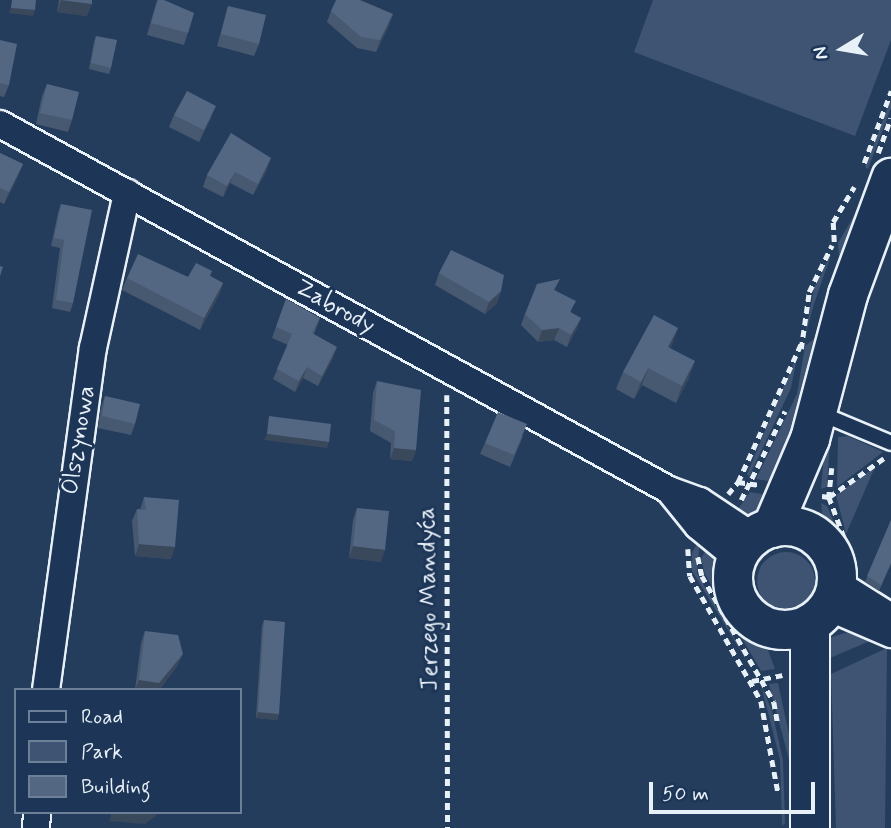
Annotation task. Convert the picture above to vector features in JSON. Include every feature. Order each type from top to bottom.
[{"type":"street","name":"Zabrody","points":[[0,124],[669,490],[699,501],[755,541]]},
{"type":"street","points":[[810,828],[806,740],[822,604],[831,554],[811,533],[821,424],[848,295],[891,178]]},
{"type":"street","name":"Olszynowa","points":[[46,688],[93,348],[127,193]]},
{"type":"street","points":[[821,424],[755,541],[741,604],[750,616],[822,604],[891,617]]},
{"type":"street","name":"Zabrody","points":[[669,490],[698,527],[755,541]]},
{"type":"street","points":[[755,541],[811,533]]},
{"type":"street","points":[[822,604],[891,634]]},
{"type":"street","points":[[806,740],[769,678],[822,604]]},
{"type":"lane","points":[[821,424],[891,443]]},
{"type":"path","name":"Jerzego Mandyća","points":[[448,828],[444,454],[449,369]]},
{"type":"path","points":[[821,424],[829,497],[822,604]]},
{"type":"path","points":[[822,496],[829,497],[885,458],[891,460]]},
{"type":"path","points":[[719,505],[738,482],[771,487]]},
{"type":"path","points":[[698,527],[688,549],[690,576],[769,678],[768,724],[778,798]]},
{"type":"green space","points":[[653,0],[891,0],[891,40],[855,136],[634,52]]},
{"type":"green space","points":[[891,99],[891,108],[868,169],[865,167]]},
{"type":"green space","points":[[865,197],[861,215],[839,257],[838,243]]},
{"type":"green space","points":[[831,255],[814,304],[805,336],[814,288]]},
{"type":"green space","points":[[814,339],[783,483],[756,479],[797,394],[805,346]]},
{"type":"green space","points":[[798,352],[791,388],[749,477],[747,474]]},
{"type":"green space","points":[[848,436],[883,452],[837,487],[838,437]]},
{"type":"green space","points":[[830,441],[827,487],[821,489],[824,454]]},
{"type":"green space","points":[[875,467],[846,534],[836,495]]},
{"type":"green space","points":[[750,492],[779,497],[759,518],[734,515]]},
{"type":"green space","points":[[821,503],[827,506],[861,589],[848,580],[824,529]]},
{"type":"green space","points":[[700,538],[697,573],[753,671],[692,571],[692,553]]},
{"type":"green space","points":[[708,546],[722,564],[730,605],[766,645],[775,669],[761,671],[705,574],[701,559]]},
{"type":"green space","points":[[786,552],[797,554],[810,565],[815,581],[813,592],[802,605],[786,610],[775,608],[762,597],[757,581],[759,570],[770,557]]},
{"type":"green space","points":[[855,630],[877,638],[818,663],[829,638]]},
{"type":"green space","points":[[887,648],[885,828],[836,828],[831,674]]},
{"type":"green space","points":[[778,683],[795,762],[792,771],[769,684]]},
{"type":"green space","points":[[761,685],[772,711],[783,760],[785,823],[782,826],[780,760]]},
{"type":"building","points":[[12,0],[36,0],[35,10],[11,8]]},
{"type":"building","points":[[61,0],[92,0],[92,4]]},
{"type":"building","points":[[158,0],[194,13],[188,33],[151,23]]},
{"type":"building","points":[[336,0],[360,0],[393,14],[380,40],[361,37],[331,11]]},
{"type":"building","points":[[228,6],[266,15],[259,44],[221,34]]},
{"type":"building","points":[[96,36],[117,40],[111,68],[91,63]]},
{"type":"building","points":[[0,40],[17,44],[9,85],[0,83]]},
{"type":"building","points":[[47,84],[79,92],[72,120],[40,113]]},
{"type":"building","points":[[187,91],[216,106],[204,130],[174,115]]},
{"type":"building","points":[[231,133],[271,158],[258,184],[235,172],[227,186],[207,175]]},
{"type":"building","points":[[0,153],[23,164],[9,192],[0,188]]},
{"type":"building","points":[[61,204],[92,210],[73,303],[56,300],[64,240],[54,238]]},
{"type":"building","points":[[451,250],[504,275],[501,291],[489,302],[439,273]]},
{"type":"building","points":[[138,254],[188,277],[196,263],[212,271],[210,276],[223,283],[204,318],[127,278]]},
{"type":"building","points":[[560,279],[554,290],[576,301],[570,312],[581,318],[571,335],[559,328],[542,330],[525,314],[537,284]]},
{"type":"building","points":[[286,299],[320,318],[312,333],[337,347],[322,376],[307,367],[299,381],[277,369],[292,334],[276,327]]},
{"type":"building","points":[[654,315],[678,328],[668,347],[695,361],[682,386],[648,368],[641,382],[623,372]]},
{"type":"building","points":[[377,381],[421,390],[416,450],[394,448],[395,431],[374,420]]},
{"type":"building","points":[[105,396],[140,404],[135,424],[102,416]]},
{"type":"building","points":[[498,412],[527,424],[514,455],[485,443]]},
{"type":"building","points":[[269,416],[331,424],[329,442],[267,434]]},
{"type":"building","points":[[144,497],[179,500],[175,547],[139,544],[137,509],[146,510]]},
{"type":"building","points":[[357,508],[389,511],[385,550],[353,546]]},
{"type":"building","points":[[891,520],[891,563],[881,585],[867,576]]},
{"type":"building","points":[[264,620],[285,622],[279,714],[258,712]]},
{"type":"building","points":[[145,631],[178,635],[183,654],[159,683],[139,680]]}]
